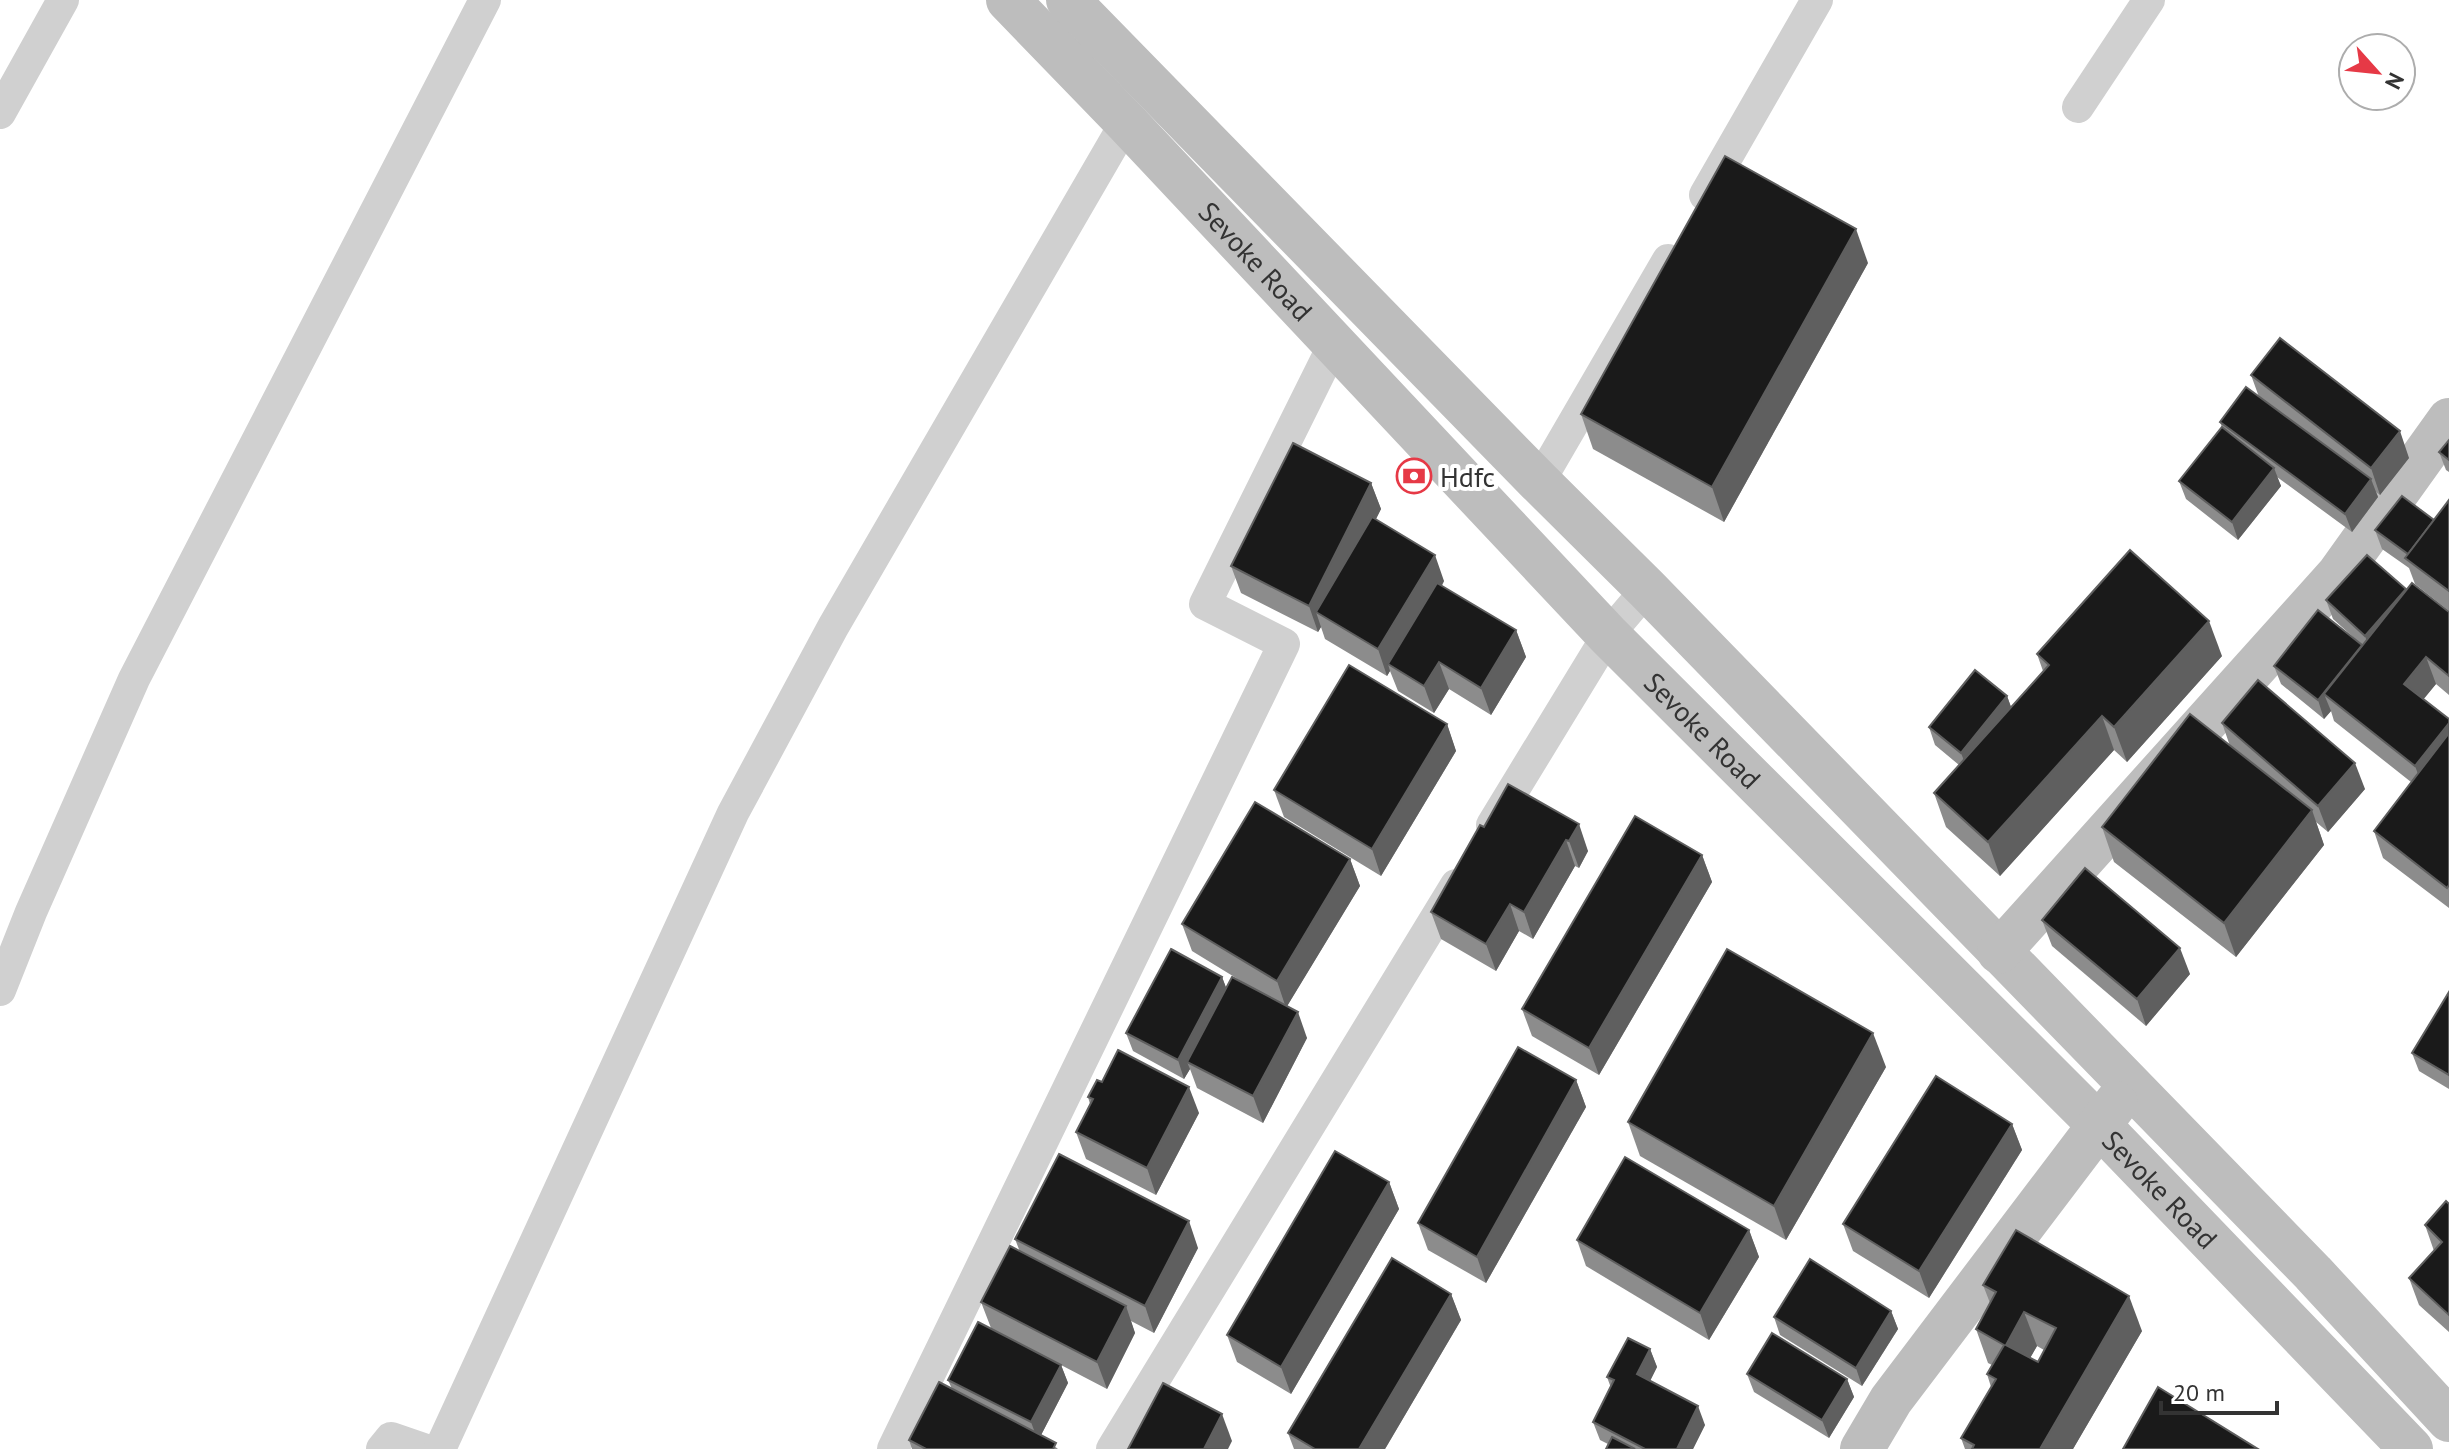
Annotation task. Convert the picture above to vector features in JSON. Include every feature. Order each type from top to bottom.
[{"type":"main road","name":"Sevoke Road","points":[[1008,0],[1608,635],[2099,1125],[2411,1449]]},
{"type":"main road","name":"Sevoke Road","points":[[1068,0],[2313,1273],[2449,1420]]},
{"type":"main road","points":[[1999,952],[2338,575],[2449,420]]},
{"type":"main road","points":[[1862,1449],[1891,1400],[2129,1086]]},
{"type":"street","points":[[0,113],[63,0]]},
{"type":"street","points":[[0,990],[134,679],[485,0]]},
{"type":"street","points":[[1539,482],[1817,0]]},
{"type":"street","points":[[2078,107],[2149,0]]},
{"type":"street","points":[[440,1449],[733,813],[833,627],[1126,122]]},
{"type":"street","points":[[893,1449],[1284,644],[1205,604],[1334,344]]},
{"type":"street","points":[[1112,1449],[1608,635],[1647,589]]},
{"type":"street","points":[[382,1449],[391,1438],[423,1449]]},
{"type":"building","points":[[1725,156],[1856,229],[1712,487],[1581,414]]},
{"type":"building","points":[[2280,338],[2400,431],[2371,468],[2251,375]]},
{"type":"building","points":[[2246,387],[2371,479],[2345,514],[2220,422]]},
{"type":"building","points":[[2222,427],[2274,468],[2232,522],[2179,481]]},
{"type":"building","points":[[2449,440],[2449,460],[2439,452]]},
{"type":"building","points":[[1293,443],[1371,483],[1309,606],[1231,566]]},
{"type":"building","points":[[2402,496],[2434,520],[2408,554],[2375,530]]},
{"type":"building","points":[[2449,500],[2449,591],[2405,558]]},
{"type":"building","points":[[1372,517],[1435,555],[1378,649],[1316,612]]},
{"type":"building","points":[[2130,550],[2209,621],[2114,727],[2102,716],[1988,842],[1934,793],[2049,665],[2037,654]]},
{"type":"building","points":[[2367,555],[2406,589],[2365,636],[2326,600]]},
{"type":"building","points":[[1437,583],[1516,630],[1481,688],[1439,662],[1424,686],[1388,664]]},
{"type":"building","points":[[2412,583],[2449,612],[2449,676],[2426,657],[2404,684],[2449,719],[2415,766],[2324,694]]},
{"type":"building","points":[[2318,610],[2362,645],[2318,700],[2274,666]]},
{"type":"building","points":[[1349,665],[1447,724],[1372,849],[1274,790]]},
{"type":"building","points":[[1975,670],[2007,696],[1961,753],[1929,727]]},
{"type":"building","points":[[2258,680],[2355,763],[2318,806],[2222,723]]},
{"type":"building","points":[[2190,714],[2312,810],[2224,923],[2102,827]]},
{"type":"building","points":[[2449,733],[2449,885],[2447,888],[2374,831]]},
{"type":"building","points":[[1508,784],[1579,824],[1569,841],[1566,840],[1524,912],[1510,904],[1486,944],[1431,912],[1480,825],[1484,827]]},
{"type":"building","points":[[1255,802],[1350,859],[1277,981],[1182,924]]},
{"type":"building","points":[[1635,816],[1702,855],[1589,1048],[1522,1009]]},
{"type":"building","points":[[2085,868],[2180,948],[2137,999],[2042,920]]},
{"type":"building","points":[[1171,949],[1222,977],[1178,1060],[1126,1033]]},
{"type":"building","points":[[1727,949],[1873,1033],[1774,1206],[1628,1122]]},
{"type":"building","points":[[1232,977],[1298,1012],[1253,1096],[1187,1062]]},
{"type":"building","points":[[2449,992],[2449,1075],[2412,1053]]},
{"type":"building","points":[[1518,1047],[1576,1080],[1477,1257],[1418,1223]]},
{"type":"building","points":[[1118,1050],[1189,1087],[1147,1168],[1076,1132],[1093,1099],[1088,1097],[1097,1080],[1102,1082]]},
{"type":"building","points":[[1936,1076],[2012,1124],[1919,1271],[1843,1224]]},
{"type":"building","points":[[1335,1151],[1389,1182],[1281,1367],[1227,1335]]},
{"type":"building","points":[[1059,1154],[1189,1221],[1145,1306],[1015,1239]]},
{"type":"building","points":[[1625,1157],[1749,1230],[1700,1313],[1577,1240]]},
{"type":"building","points":[[2446,1201],[2449,1204],[2449,1315],[2409,1278],[2442,1242],[2425,1225]]},
{"type":"building","points":[[2016,1230],[2129,1296],[2040,1449],[1972,1449],[1974,1445],[1961,1438],[1996,1379],[1987,1374],[2004,1345],[1976,1329],[1996,1292],[1983,1285]],"holes":[[[2024,1312],[2056,1328],[2038,1362],[2006,1345]]]},
{"type":"building","points":[[1010,1246],[1126,1306],[1097,1362],[981,1302]]},
{"type":"building","points":[[1392,1258],[1451,1294],[1359,1449],[1315,1449],[1288,1433]]},
{"type":"building","points":[[1810,1259],[1891,1311],[1856,1368],[1774,1317]]},
{"type":"building","points":[[978,1322],[1061,1365],[1031,1422],[948,1380]]},
{"type":"building","points":[[1772,1333],[1847,1379],[1822,1420],[1747,1374]]},
{"type":"building","points":[[1628,1338],[1650,1349],[1637,1374],[1698,1406],[1677,1449],[1645,1449],[1593,1422],[1614,1380],[1607,1377]]},
{"type":"building","points":[[939,1382],[1056,1443],[1053,1449],[926,1449],[909,1440]]},
{"type":"building","points":[[1163,1383],[1222,1414],[1204,1449],[1128,1449]]},
{"type":"building","points":[[2158,1387],[2258,1449],[2123,1449]]},
{"type":"building","points":[[1612,1437],[1635,1449],[1606,1449]]},
{"type":"place","name":"Hdfc","points":[[1414,476]]}]
